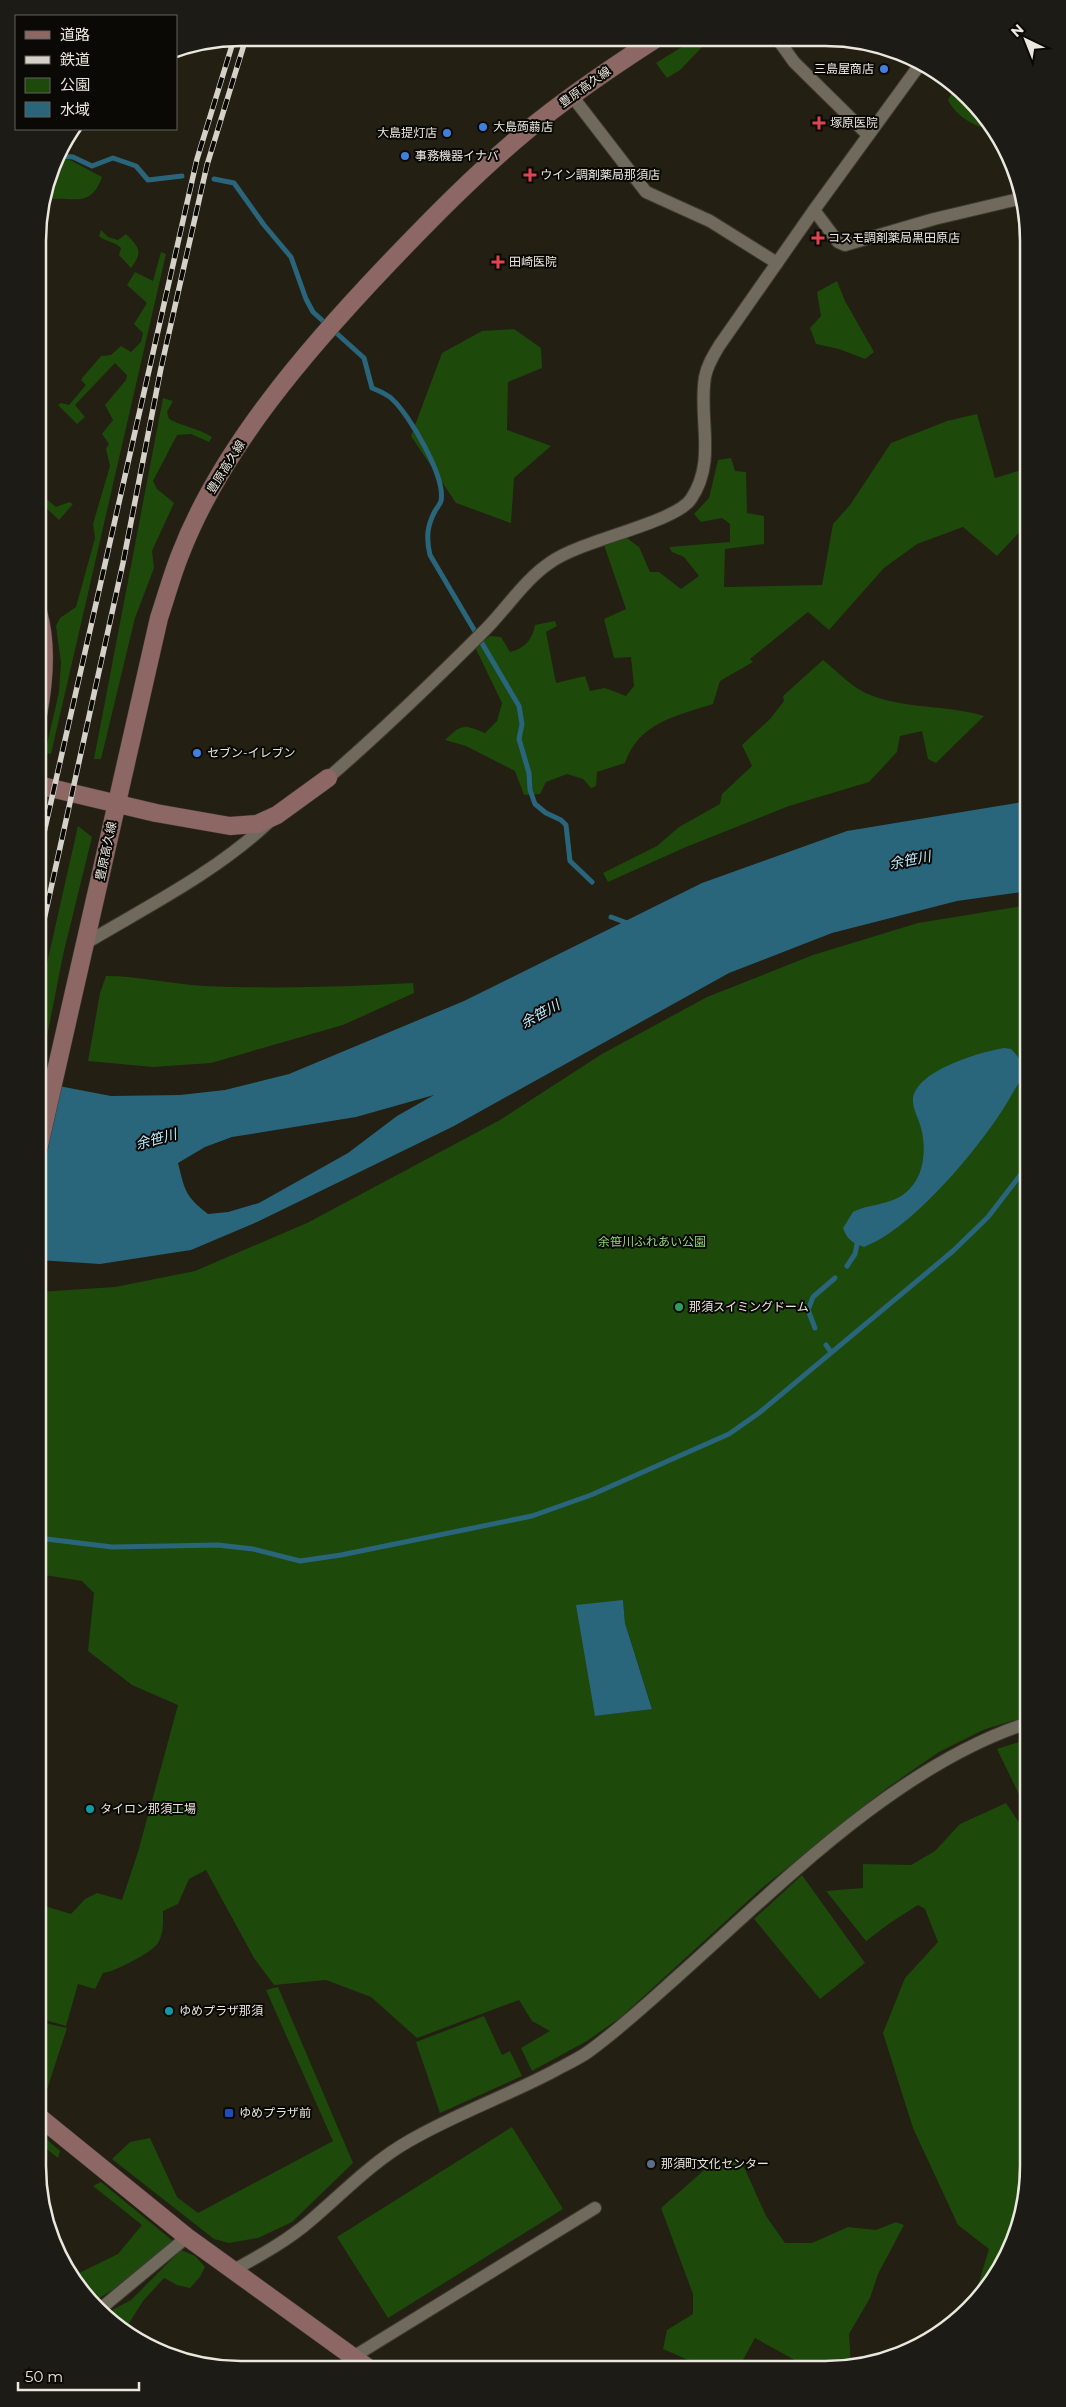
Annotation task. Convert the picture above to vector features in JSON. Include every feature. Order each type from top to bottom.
[{"type":"main road","name":"豊原高久線","points":[[46,1117],[159,618],[169,585],[193,525],[234,453],[278,391],[333,322],[432,218],[524,133],[572,96],[645,46]]},
{"type":"main road","points":[[46,787],[201,822],[230,826],[257,824],[277,815],[328,778]]},
{"type":"main road","points":[[46,2122],[187,2237],[359,2361]]},
{"type":"street","points":[[783,46],[794,62],[868,135]]},
{"type":"street","points":[[328,778],[469,645],[531,579],[551,562],[582,546],[672,513],[690,501],[699,486],[706,460],[705,381],[709,364],[719,346],[814,210],[917,69]]},
{"type":"street","points":[[572,96],[646,192],[710,221],[777,263]]},
{"type":"street","points":[[814,210],[838,242],[845,245],[934,219],[1015,200]]},
{"type":"street","points":[[86,943],[213,866],[253,837],[277,815]]},
{"type":"street","points":[[232,2271],[284,2241],[309,2223],[366,2171],[410,2140],[521,2088],[587,2053],[631,2019],[803,1864],[866,1814],[950,1756],[1020,1726]]},
{"type":"street","points":[[362,2361],[595,2208]]},
{"type":"street","points":[[105,2305],[187,2237]]},
{"type":"green space","points":[[683,46],[703,46],[680,70],[667,78],[656,63]]},
{"type":"green space","points":[[952,94],[963,103],[984,128],[962,117],[948,100]]},
{"type":"green space","points":[[64,159],[70,160],[102,177],[93,193],[81,199],[51,199]]},
{"type":"green space","points":[[101,230],[108,237],[118,240],[126,234],[134,243],[138,254],[131,268],[119,255],[121,248],[99,236]]},
{"type":"green space","points":[[161,252],[166,254],[51,754],[46,753],[59,692],[61,663],[56,626],[60,618],[76,607],[95,538],[93,524],[110,466],[106,449],[109,444],[102,434],[113,420],[105,405],[126,380],[127,375],[115,363],[75,405],[85,417],[77,424],[58,405],[61,403],[69,405],[86,385],[81,380],[101,356],[111,355],[121,346],[131,352],[141,342],[143,333],[134,324],[147,303],[127,285],[135,272],[153,281]]},
{"type":"green space","points":[[837,281],[845,301],[874,352],[865,359],[839,349],[816,344],[810,328],[821,316],[817,292]]},
{"type":"green space","points":[[514,329],[541,348],[542,368],[508,382],[507,430],[551,446],[514,478],[511,523],[456,503],[411,436],[442,353],[482,331]]},
{"type":"green space","points":[[163,398],[173,401],[167,412],[169,419],[212,437],[209,442],[191,434],[177,435],[153,481],[157,489],[174,503],[152,551],[154,568],[135,618],[101,759],[94,759]]},
{"type":"green space","points":[[977,414],[995,478],[1020,470],[1020,532],[997,556],[963,527],[917,544],[884,568],[829,630],[808,612],[750,659],[753,662],[720,681],[713,704],[672,717],[649,730],[631,749],[625,763],[597,772],[596,786],[591,788],[583,779],[567,774],[546,782],[540,794],[524,795],[515,771],[466,746],[445,740],[459,728],[463,727],[485,733],[497,721],[502,703],[475,647],[490,636],[501,637],[510,652],[515,651],[527,643],[535,625],[555,621],[557,626],[546,632],[556,683],[585,676],[590,691],[605,688],[626,696],[634,686],[631,657],[614,658],[604,619],[626,609],[604,545],[627,538],[639,547],[650,572],[659,572],[681,589],[699,576],[684,557],[672,552],[669,547],[730,542],[730,524],[722,518],[701,522],[694,514],[709,498],[718,460],[731,458],[735,471],[746,472],[747,513],[764,516],[764,544],[725,549],[724,587],[822,585],[833,524],[850,505],[891,443],[947,421]]},
{"type":"green space","points":[[46,499],[56,507],[69,502],[73,504],[59,520],[46,508]]},
{"type":"green space","points":[[823,660],[853,685],[873,696],[900,703],[956,710],[984,716],[936,763],[928,759],[922,731],[900,736],[897,752],[869,782],[789,806],[686,847],[608,882],[603,873],[657,846],[679,827],[720,804],[722,794],[752,766],[742,745],[770,719],[784,701],[783,696]]},
{"type":"green space","points":[[78,826],[92,837],[63,955],[46,1042],[46,968]]},
{"type":"green space","name":"余笹川ふれあい公園","points":[[1020,906],[1020,1718],[983,1730],[939,1752],[887,1788],[762,1888],[621,2017],[587,2041],[532,2071],[521,2048],[550,2031],[532,2021],[519,2000],[417,2038],[371,1997],[326,1980],[274,1985],[254,1958],[206,1870],[189,1879],[178,1904],[163,1911],[163,1927],[155,1947],[133,1961],[103,1973],[95,1989],[78,1984],[66,2026],[46,2020],[46,1906],[71,1914],[85,1899],[97,1893],[122,1900],[138,1852],[178,1705],[132,1685],[88,1651],[94,1593],[82,1581],[46,1575],[46,1291],[115,1287],[195,1271],[307,1223],[500,1120],[602,1054],[707,997],[813,955],[918,923]],"holes":[[[623,1600],[625,1623],[652,1708],[595,1716]]]},
{"type":"green space","points":[[106,976],[230,987],[361,986],[413,983],[414,993],[343,1025],[211,1063],[153,1067],[88,1061],[100,993]]},
{"type":"green space","points":[[1020,1742],[1020,1796],[997,1749]]},
{"type":"green space","points":[[1006,1803],[1020,1824],[1020,2166],[1018,2191],[1005,2241],[994,2263],[977,2288],[989,2249],[958,2225],[913,2128],[883,2033],[905,1978],[938,1942],[925,1909],[918,1905],[866,1941],[826,1891],[863,1888],[863,1864],[911,1865],[935,1851],[960,1824]]},
{"type":"green space","points":[[802,1875],[865,1963],[820,1999],[754,1919]]},
{"type":"green space","points":[[278,1987],[353,2163],[292,2222],[258,2238],[229,2243],[214,2239],[112,2159],[130,2142],[150,2138],[177,2197],[198,2213],[333,2141],[266,1990]]},
{"type":"green space","points":[[484,2016],[502,2055],[510,2051],[522,2076],[440,2113],[416,2042]]},
{"type":"green space","points":[[46,2023],[67,2028],[46,2093]]},
{"type":"green space","points":[[512,2127],[563,2209],[388,2318],[337,2237]]},
{"type":"green space","points":[[46,2139],[60,2151],[58,2158],[46,2148]]},
{"type":"green space","points":[[735,2158],[745,2169],[766,2216],[785,2243],[812,2243],[848,2227],[876,2230],[896,2222],[904,2225],[878,2274],[870,2298],[849,2334],[851,2359],[797,2361],[755,2338],[742,2361],[691,2361],[663,2349],[667,2330],[693,2314],[693,2294],[661,2208],[710,2165]]},
{"type":"green space","points":[[101,2182],[173,2241],[115,2288],[99,2299],[79,2273],[118,2254],[142,2225],[93,2186]]},
{"type":"green space","points":[[181,2250],[195,2256],[205,2267],[200,2277],[190,2288],[177,2285],[164,2278],[143,2301],[128,2325],[111,2311],[131,2300]]},
{"type":"water","name":"余笹川","points":[[1020,802],[1020,892],[957,901],[832,933],[729,973],[454,1126],[257,1222],[191,1250],[100,1264],[46,1261],[46,1084],[111,1096],[180,1095],[225,1090],[289,1074],[464,1001],[702,883],[847,831]],"holes":[[[434,1095],[397,1116],[348,1153],[259,1203],[228,1212],[208,1214],[187,1192],[178,1163],[205,1147],[232,1137],[356,1117]]]},
{"type":"water","points":[[1004,1048],[1011,1049],[1020,1059],[1020,1080],[999,1115],[946,1182],[904,1222],[883,1237],[864,1247],[851,1240],[843,1228],[853,1212],[898,1198],[911,1188],[920,1173],[924,1146],[913,1102],[917,1088],[938,1071],[951,1064]]},
{"type":"water","points":[[623,1600],[625,1623],[652,1709],[595,1716],[576,1605]]},
{"type":"waterway","points":[[65,157],[73,157],[92,166],[113,158],[136,166],[148,180],[182,176]]},
{"type":"waterway","points":[[214,179],[234,183],[264,225],[291,257],[306,299],[313,312],[364,358],[372,388],[392,399],[408,418],[425,447],[438,477],[441,490],[441,501],[432,516],[429,527],[428,543],[430,555],[519,706],[522,724],[519,739],[529,773],[530,790],[535,804],[566,825],[570,861],[592,882]]},
{"type":"waterway","points":[[611,917],[630,924]]},
{"type":"waterway","points":[[46,1539],[112,1547],[218,1545],[253,1549],[300,1561],[341,1555],[532,1516],[591,1495],[729,1434],[759,1413],[953,1251],[988,1217],[1020,1175]]},
{"type":"waterway","points":[[847,1266],[855,1254],[857,1244]]},
{"type":"waterway","points":[[815,1328],[808,1310],[813,1297],[835,1278]]},
{"type":"waterway","points":[[826,1345],[831,1352]]},
{"type":"railway","points":[[46,911],[123,563],[161,368],[207,165],[244,46]]},
{"type":"railway","points":[[46,824],[197,159],[232,47]]},
{"type":"place","name":"三島屋商店","points":[[884,69]]},
{"type":"place","name":"塚原医院","points":[[819,123]]},
{"type":"place","name":"大島蒟蒻店","points":[[483,127]]},
{"type":"place","name":"大島提灯店","points":[[447,133]]},
{"type":"place","name":"事務機器イナバ","points":[[405,156]]},
{"type":"place","name":"ウイン調剤薬局那須店","points":[[530,175]]},
{"type":"place","name":"コスモ調剤薬局黒田原店","points":[[818,238]]},
{"type":"place","name":"田崎医院","points":[[498,262]]},
{"type":"place","name":"セブン-イレブン","points":[[197,753]]},
{"type":"place","name":"那須スイミングドーム","points":[[679,1307]]},
{"type":"place","name":"タイロン那須工場","points":[[90,1809]]},
{"type":"place","name":"ゆめプラザ那須","points":[[169,2011]]},
{"type":"place","name":"ゆめプラザ前","points":[[229,2113]]},
{"type":"place","name":"那須町文化センター","points":[[651,2164]]}]
